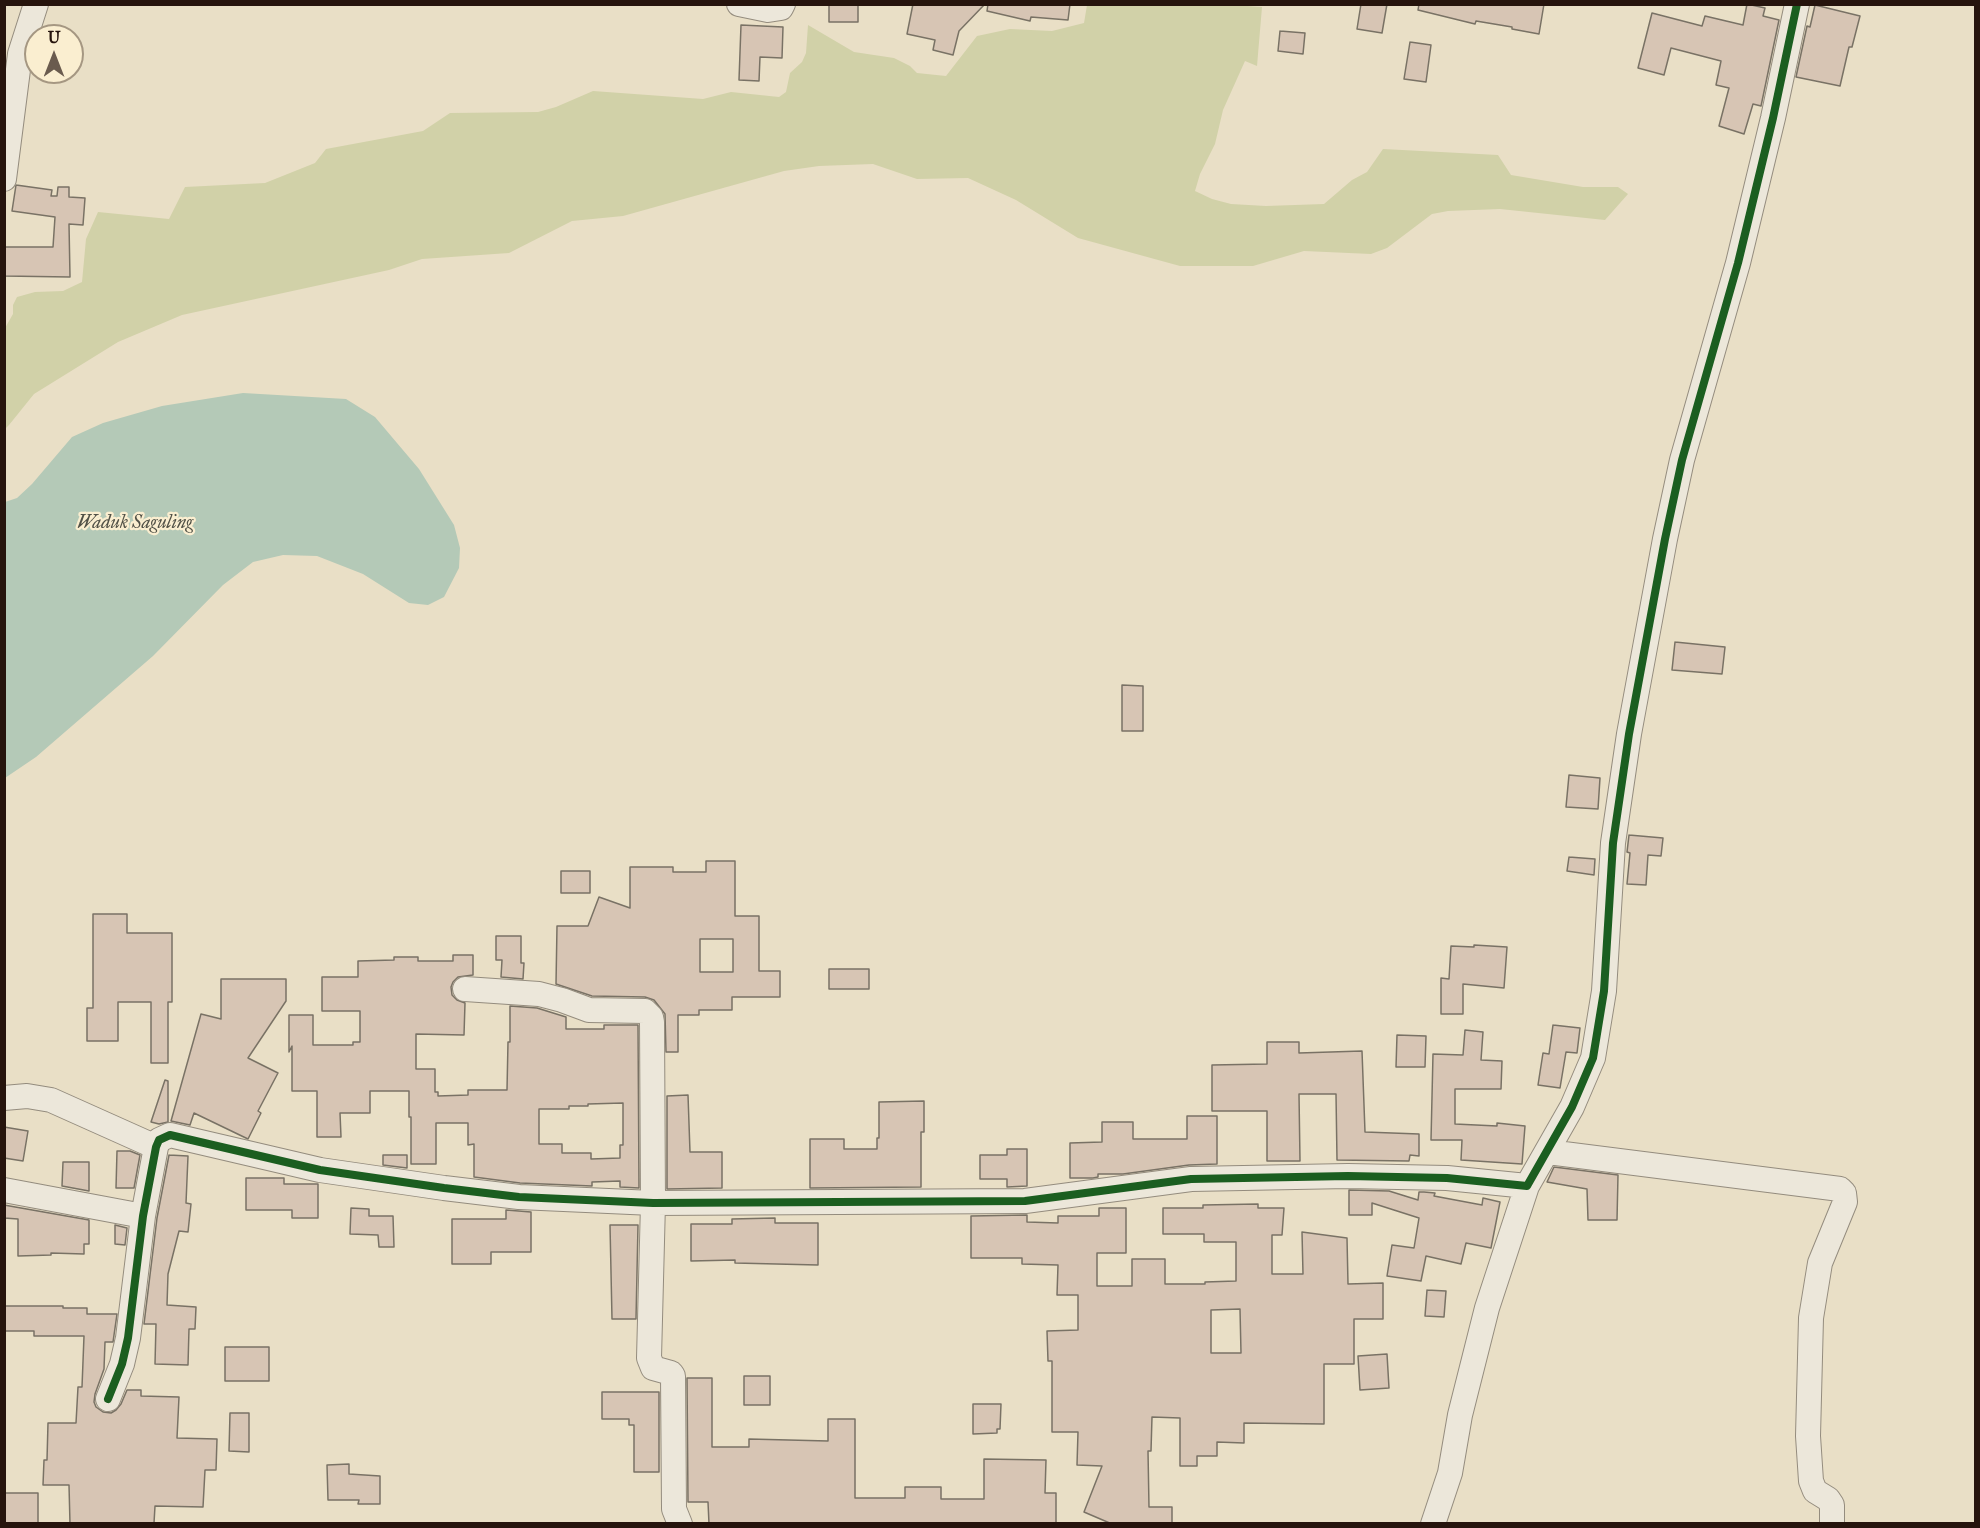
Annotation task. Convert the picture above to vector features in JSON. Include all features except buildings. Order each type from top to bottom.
[{"type":"street","points":[[4,179],[20,54],[36,4]]},
{"type":"street","points":[[739,4],[768,10],[781,8],[783,4]]},
{"type":"street","points":[[1433,1524],[1450,1473],[1460,1414],[1487,1308],[1527,1186],[1572,1107],[1585,1080],[1595,1050],[1604,991],[1613,843],[1629,734],[1665,539],[1682,460],[1740,252],[1797,4]]},
{"type":"street","points":[[465,989],[539,994],[592,1010],[645,1011],[649,1014],[652,1022],[653,1203],[649,1358],[653,1368],[674,1376],[674,1509],[680,1524]]},
{"type":"street","points":[[4,1098],[27,1096],[51,1100],[156,1147]]},
{"type":"street","points":[[108,1399],[122,1364],[128,1338],[143,1216],[156,1147],[162,1138],[173,1135],[320,1170],[444,1188],[519,1197],[653,1203],[1025,1201],[1191,1179],[1348,1176],[1447,1178],[1527,1186]]},
{"type":"street","points":[[1548,1152],[1840,1189],[1844,1193],[1845,1202],[1820,1263],[1811,1318],[1808,1436],[1811,1481],[1815,1491],[1828,1499],[1832,1505],[1832,1524]]},
{"type":"street","points":[[4,1190],[143,1216]]},
{"type":"green space","points":[[1087,5],[1262,7],[1257,66],[1245,61],[1223,110],[1215,144],[1200,174],[1195,191],[1231,204],[1266,206],[1324,204],[1352,180],[1367,172],[1383,149],[1498,155],[1511,175],[1583,187],[1618,187],[1628,194],[1605,220],[1500,209],[1448,211],[1432,214],[1387,248],[1371,254],[1304,251],[1253,266],[1180,266],[1078,238],[1016,200],[968,178],[917,179],[873,164],[819,166],[784,171],[623,216],[572,221],[509,253],[422,259],[389,270],[182,315],[118,342],[34,394],[5,429],[5,328],[13,314],[13,305],[17,297],[35,292],[63,291],[82,282],[86,239],[98,212],[169,219],[185,187],[265,183],[315,163],[326,149],[423,131],[450,113],[538,112],[593,91],[703,99],[731,92],[779,97],[786,92],[790,73],[802,62],[806,53],[808,25],[854,52],[894,58],[910,66],[917,73],[946,76],[977,36],[1010,29],[1052,31],[1084,23]]},
{"type":"water","name":"Waduk Saguling","points":[[243,393],[346,399],[375,417],[419,469],[454,525],[460,548],[459,568],[444,597],[428,605],[409,603],[363,574],[317,556],[283,555],[253,562],[223,585],[153,656],[36,757],[5,778],[5,502],[17,498],[32,484],[72,437],[103,423],[162,406]]},
{"type":"cycle path","points":[[108,1399],[122,1364],[128,1338],[143,1216],[156,1147],[159,1140],[170,1135],[320,1170],[444,1188],[519,1197],[653,1203],[1025,1201],[1191,1179],[1348,1176],[1447,1178],[1527,1186],[1572,1107],[1593,1058],[1604,991],[1613,843],[1629,734],[1665,539],[1682,460],[1738,263],[1773,118],[1797,4]]}]
